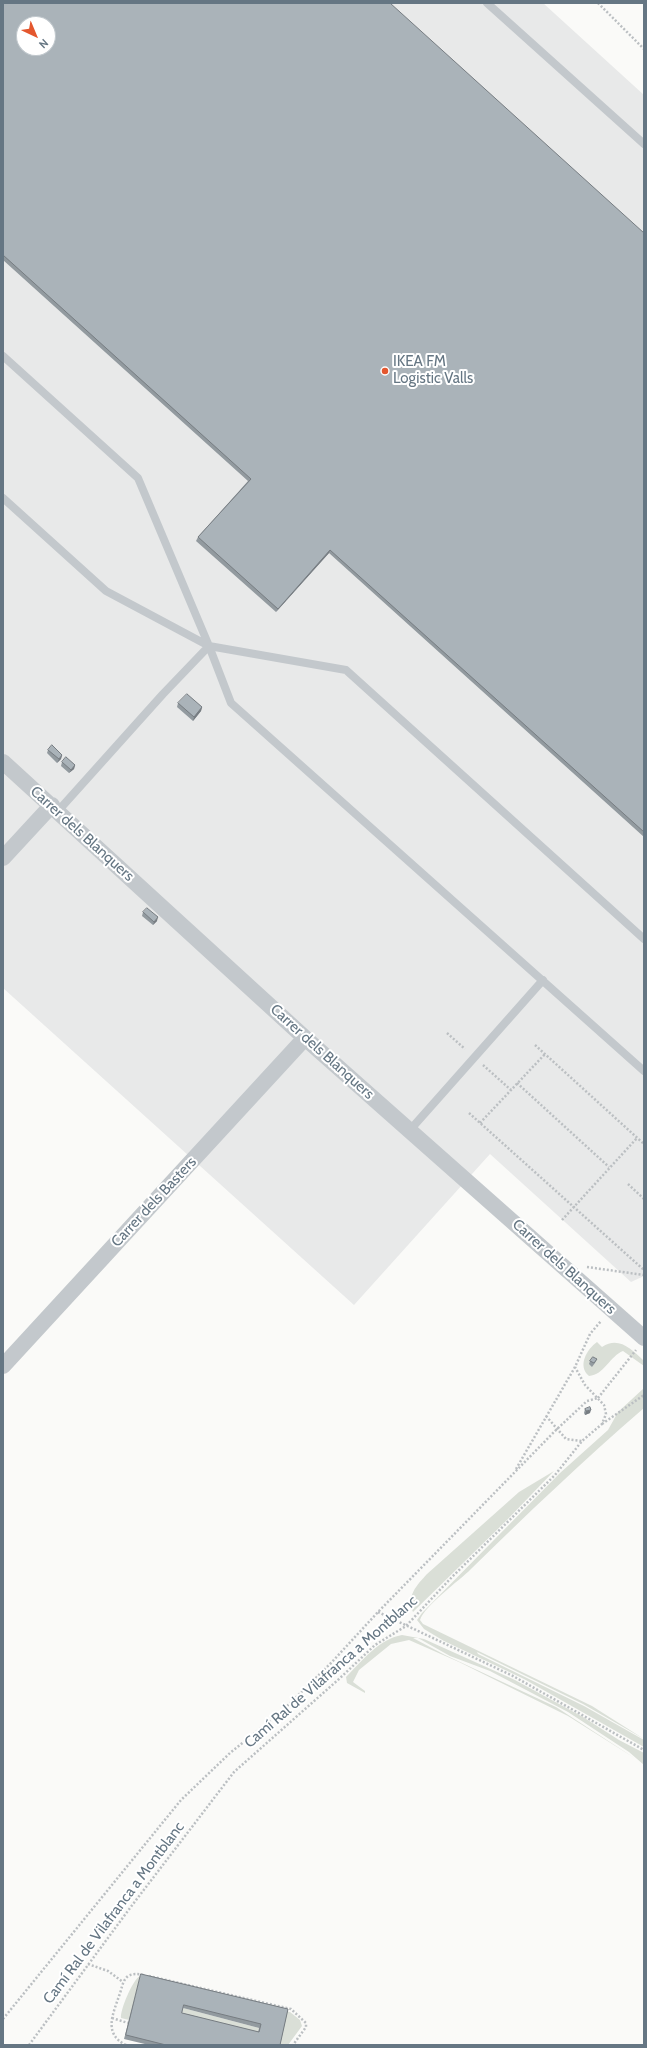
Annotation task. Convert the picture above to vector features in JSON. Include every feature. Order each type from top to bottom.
[{"type":"street","name":"Carrer dels Blanquers","points":[[3,762],[305,1038],[612,1308],[644,1338]]},
{"type":"street","points":[[3,858],[55,808]]},
{"type":"street","name":"Carrer dels Basters","points":[[3,1366],[305,1038]]},
{"type":"lane","points":[[487,3],[644,144]]},
{"type":"lane","points":[[3,356],[138,478],[209,646],[231,703],[644,1071]]},
{"type":"lane","points":[[3,498],[106,591],[209,646],[346,670],[644,939]]},
{"type":"lane","points":[[55,808],[209,646]]},
{"type":"lane","points":[[410,1130],[543,980]]},
{"type":"path","points":[[598,3],[644,49]]},
{"type":"path","points":[[447,1033],[464,1049]]},
{"type":"path","points":[[535,1045],[644,1144]]},
{"type":"path","points":[[480,1123],[545,1054]]},
{"type":"path","points":[[483,1065],[511,1090]]},
{"type":"path","points":[[517,1083],[609,1167]]},
{"type":"path","points":[[469,1113],[644,1270]]},
{"type":"path","points":[[562,1220],[637,1138]]},
{"type":"path","points":[[628,1184],[644,1199]]},
{"type":"path","points":[[568,1270],[592,1266],[644,1275]]},
{"type":"path","points":[[514,1473],[575,1367],[590,1334],[612,1308]]},
{"type":"path","points":[[3,2019],[181,1800],[230,1753],[280,1713],[331,1663],[378,1612],[556,1430],[587,1401],[598,1398],[634,1352]]},
{"type":"path","points":[[575,1367],[585,1385],[604,1405],[606,1414],[602,1424]]},
{"type":"path","name":"Camí Ral de Vilafranca a Montblanc","points":[[29,2045],[88,1964],[234,1772],[340,1679],[375,1645],[406,1626],[452,1577],[555,1475],[582,1441],[602,1424],[644,1395]]},
{"type":"path","points":[[546,1416],[556,1430],[566,1439],[582,1441]]},
{"type":"path","points":[[378,1612],[513,1676],[644,1750]]},
{"type":"path","points":[[88,1964],[108,1971],[123,1982]]},
{"type":"path","points":[[126,2045],[114,2037],[111,2029],[112,2018],[123,1982],[131,1975],[142,1975],[291,2009],[306,2024],[306,2027],[293,2045]]},
{"type":"path","points":[[112,2018],[128,2023]]},
{"type":"shaded area","points":[[3,3],[543,3],[644,95],[644,1276],[631,1282],[490,1154],[354,1305],[3,988]]},
{"type":"shaded area","points":[[597,1342],[602,1347],[614,1343],[624,1345],[644,1361],[644,1366],[623,1351],[618,1353],[599,1372],[589,1376],[585,1372],[585,1358],[593,1345]]},
{"type":"shaded area","points":[[644,1388],[644,1408],[578,1467],[471,1569],[435,1600],[428,1607],[420,1620],[423,1624],[592,1706],[644,1739],[583,1704],[477,1652],[478,1654],[584,1706],[644,1740],[644,1747],[524,1679],[444,1641],[424,1629],[417,1620],[422,1613],[560,1473],[608,1430],[618,1412]]},
{"type":"shaded area","points":[[554,1471],[507,1520],[413,1612],[411,1606],[412,1596],[416,1587],[427,1574],[519,1492]]},
{"type":"shaded area","points":[[402,1635],[424,1639],[515,1680],[583,1717],[619,1740],[644,1753],[644,1765],[629,1752],[568,1712],[490,1671],[450,1656],[418,1638],[413,1638],[445,1655],[556,1707],[636,1759],[568,1716],[459,1662],[409,1640],[391,1644],[359,1670],[353,1682],[365,1691],[365,1693],[347,1683],[346,1677],[371,1652],[386,1641]]},
{"type":"shaded area","points":[[140,1976],[290,2012],[300,2020],[302,2026],[288,2045],[279,2045],[286,2013],[140,1978],[129,2020],[121,2018],[128,1995],[137,1978]]},
{"type":"shaded area","points":[[183,2008],[259,2028],[257,2036],[181,2017]]},
{"type":"building","name":"IKEA FM Logistic Valls","points":[[3,3],[390,3],[644,233],[644,832],[330,550],[278,609],[198,537],[251,479],[3,255]]},
{"type":"building","points":[[187,694],[202,707],[194,717],[178,703]]},
{"type":"building","points":[[52,745],[62,755],[59,759],[48,750]]},
{"type":"building","points":[[66,757],[75,765],[71,770],[62,762]]},
{"type":"building","points":[[147,908],[158,917],[154,922],[143,912]]},
{"type":"building","points":[[593,1357],[597,1359],[594,1363],[590,1361]]},
{"type":"building","points":[[590,1407],[591,1410],[586,1411],[585,1409]]},
{"type":"building","points":[[141,1974],[288,2009],[280,2045],[166,2045],[126,2035]],"holes":[[[184,2005],[261,2024],[259,2032],[182,2013]]]},
{"type":"place","name":"IKEA FM Logistic Valls","points":[[385,371]]}]
